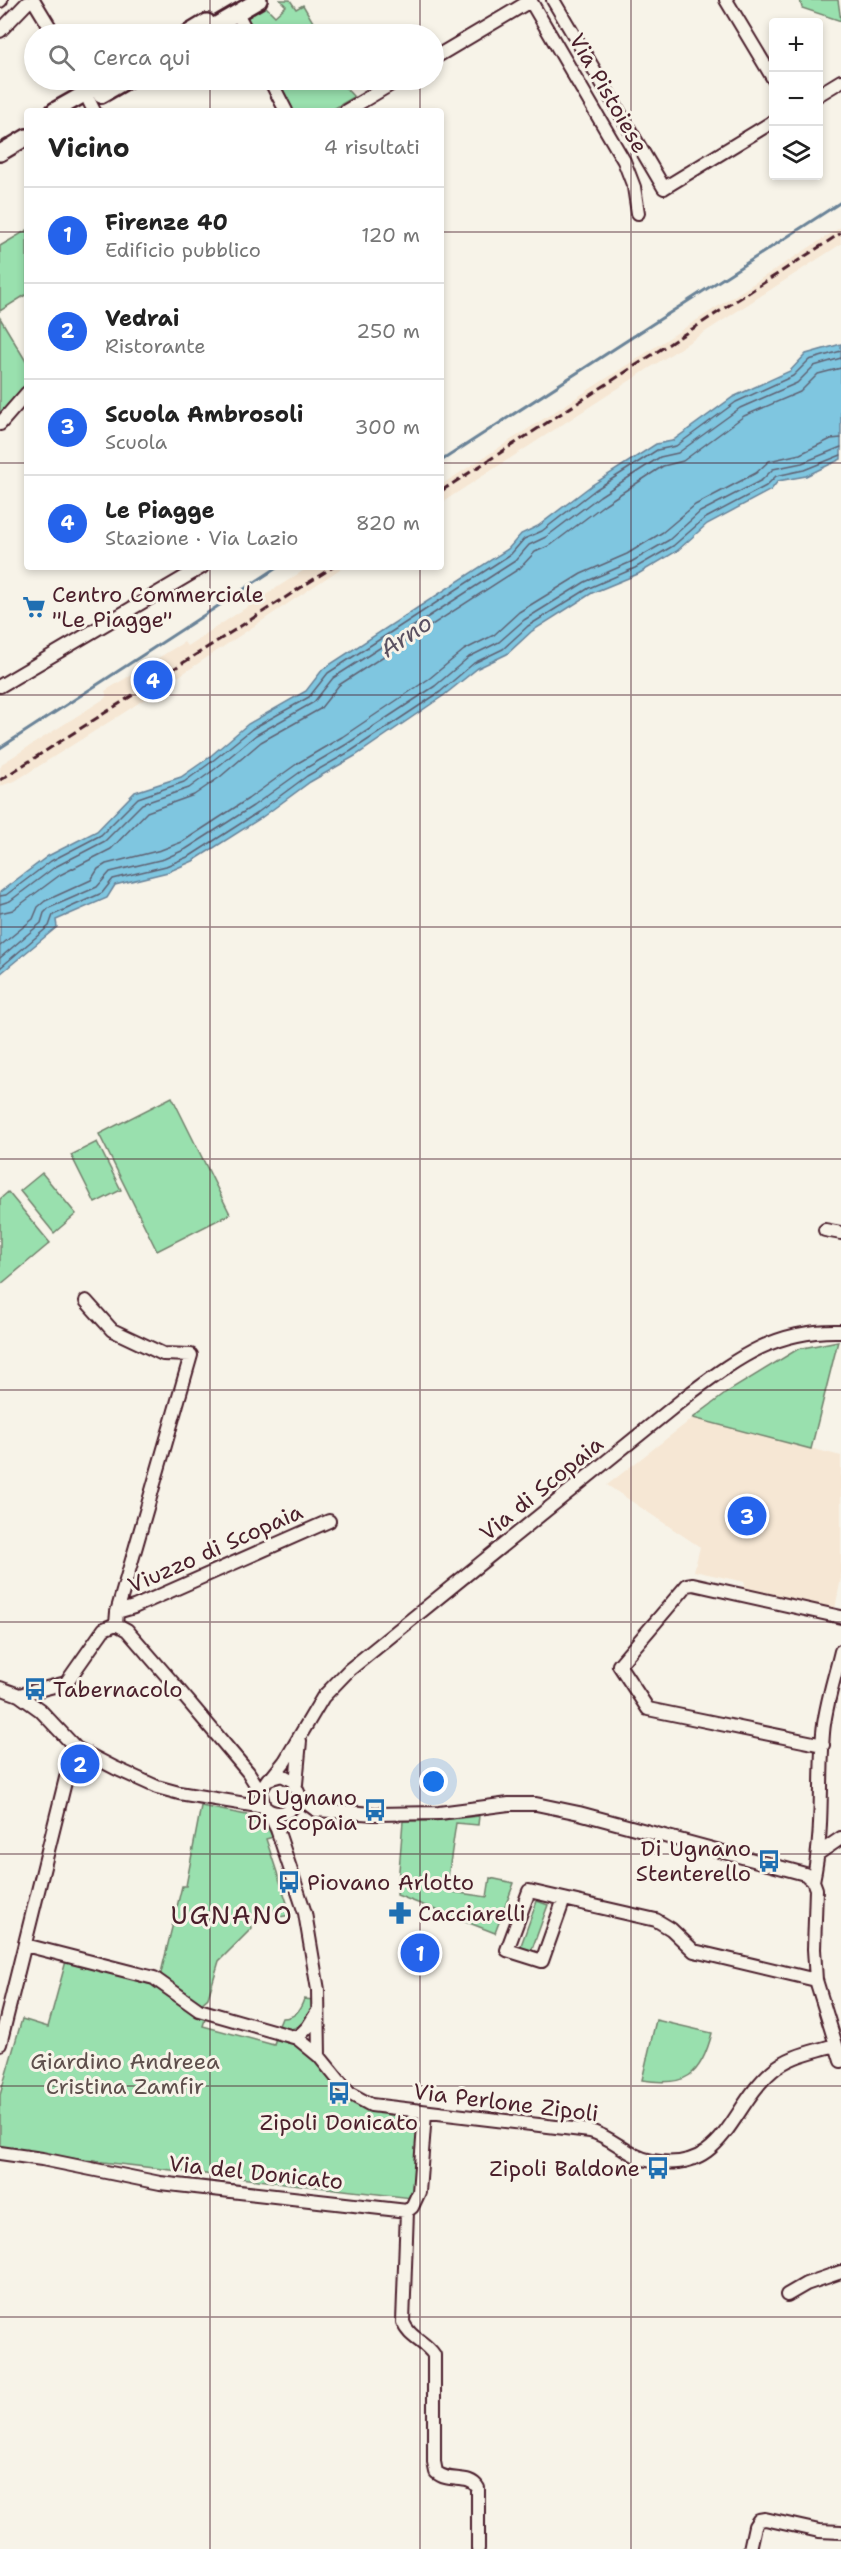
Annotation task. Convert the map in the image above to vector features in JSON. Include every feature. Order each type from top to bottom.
[{"type":"main road","points":[[207,24],[259,0]]},
{"type":"main road","points":[[215,24],[240,7]]},
{"type":"main road","points":[[60,108],[101,90]]},
{"type":"main road","points":[[76,108],[86,96]]},
{"type":"main road","points":[[0,144],[24,130]]},
{"type":"main road","points":[[0,153],[24,139]]},
{"type":"street","points":[[444,52],[530,0]]},
{"type":"street","name":"Via Pistoiese","points":[[530,0],[624,161],[634,187],[638,213]]},
{"type":"street","points":[[553,0],[664,188],[769,125]]},
{"type":"street","points":[[726,0],[769,72]]},
{"type":"street","points":[[0,31],[30,1],[47,24]]},
{"type":"street","points":[[240,7],[245,24]]},
{"type":"street","points":[[562,54],[579,44]]},
{"type":"street","points":[[823,92],[841,81]]},
{"type":"street","points":[[275,90],[284,108]]},
{"type":"street","points":[[351,108],[381,90]]},
{"type":"street","points":[[0,424],[24,396]]},
{"type":"street","points":[[0,686],[197,570]]},
{"type":"street","points":[[825,1230],[841,1233]]},
{"type":"street","points":[[19,1695],[66,1683],[104,1629],[116,1618],[191,1355],[163,1354],[112,1330],[86,1301]]},
{"type":"street","name":"Via di Scopaia","points":[[272,1776],[323,1697],[368,1654],[730,1364],[778,1339],[808,1332],[841,1331]]},
{"type":"street","name":"Viuzzo di Scopaia","points":[[116,1618],[134,1606],[329,1521]]},
{"type":"street","points":[[823,1745],[648,1709],[619,1665],[682,1591],[693,1584],[841,1617]]},
{"type":"street","points":[[116,1618],[248,1772],[260,1791],[277,1829],[305,1913],[318,1990],[319,2056]]},
{"type":"street","points":[[841,1651],[823,1730],[819,1853],[813,1881],[816,1891],[814,1949],[816,1980],[841,2061]]},
{"type":"street","points":[[0,1688],[19,1695],[52,1721],[76,1748],[158,1787],[266,1808],[276,1813],[286,1812],[295,1806],[297,1790]]},
{"type":"street","name":"Via di Scopaia","points":[[297,1790],[301,1732]]},
{"type":"street","points":[[0,2044],[66,1778],[76,1748]]},
{"type":"street","points":[[248,1772],[257,1776],[286,1776],[309,1806],[316,1810],[375,1814],[438,1813],[509,1804],[536,1804],[579,1813],[802,1873],[813,1881]]},
{"type":"street","points":[[260,1791],[264,1783],[272,1776]]},
{"type":"street","points":[[277,1829],[286,1812]]},
{"type":"street","points":[[819,1853],[841,1838]]},
{"type":"street","points":[[564,1899],[542,1961],[507,1950],[529,1891],[656,1920],[671,1929],[694,1951],[816,1980]]},
{"type":"street","points":[[25,1946],[154,1978],[199,2010],[297,2038],[308,2027],[319,2010]]},
{"type":"street","name":"Via Perlone Zipoli","points":[[297,2038],[319,2056],[345,2088],[363,2102],[375,2106],[590,2131],[609,2138],[643,2159],[679,2162],[705,2153],[717,2143],[764,2079],[777,2067],[799,2056],[835,2045]]},
{"type":"street","points":[[426,2113],[419,2192],[412,2208],[406,2211],[403,2322],[406,2330],[416,2340],[428,2346],[434,2355],[434,2462],[436,2472],[448,2479],[466,2479],[475,2482],[478,2488],[478,2549]]},
{"type":"street","name":"Via del Donicato","points":[[0,2153],[42,2159],[160,2183],[406,2211]]},
{"type":"street","points":[[787,2295],[806,2284],[841,2272]]},
{"type":"street","points":[[750,2549],[754,2526],[759,2520],[819,2531],[841,2532]]},
{"type":"shaded area","points":[[841,227],[841,244],[444,501],[444,483]]},
{"type":"shaded area","points":[[304,570],[338,570],[125,712],[15,781],[0,786],[0,768],[3,763],[107,697],[105,691],[184,642],[187,646]]},
{"type":"shaded area","points":[[693,1418],[841,1456],[841,1578],[835,1609],[744,1589],[745,1582],[694,1571],[700,1547],[607,1485]]},
{"type":"green space","points":[[280,0],[290,0],[296,9],[303,5],[314,24],[248,24],[245,19],[266,7],[275,16],[286,6]]},
{"type":"green space","points":[[800,0],[838,0],[841,21],[802,8]]},
{"type":"green space","points":[[281,90],[347,90],[354,97],[335,108],[290,108]]},
{"type":"green space","points":[[24,232],[24,296],[0,311],[0,246]]},
{"type":"green space","points":[[0,318],[24,358],[24,387],[0,414]]},
{"type":"green space","points":[[172,1097],[230,1214],[157,1251],[99,1134]]},
{"type":"green space","points":[[97,1142],[121,1190],[95,1203],[71,1155]]},
{"type":"green space","points":[[42,1173],[76,1214],[54,1233],[20,1191]]},
{"type":"green space","points":[[8,1192],[50,1243],[0,1285],[0,1199]]},
{"type":"green space","points":[[838,1341],[811,1449],[693,1418],[729,1391],[798,1349]]},
{"type":"green space","points":[[201,1806],[262,1818],[273,1837],[266,1839],[291,1915],[251,1922],[252,1928],[219,1961],[208,1998],[200,2005],[160,1977],[182,1886],[186,1886]]},
{"type":"green space","points":[[479,1816],[478,1825],[456,1823],[446,1891],[487,1897],[490,1878],[514,1883],[495,1933],[397,1895],[403,1821],[432,1821]]},
{"type":"green space","points":[[537,1901],[548,1905],[531,1952],[520,1948]]},
{"type":"green space","name":"Giardino Andreea Cristina Zamfir","points":[[66,1961],[156,1986],[206,2016],[203,2026],[274,2045],[276,2037],[293,2042],[306,2051],[350,2101],[377,2112],[423,2121],[412,2198],[0,2150],[0,2095],[22,2019],[48,2027]]},
{"type":"green space","points":[[304,1999],[314,2000],[304,2025],[288,2030],[278,2028],[282,2018],[296,2013]]},
{"type":"green space","points":[[656,2020],[712,2033],[708,2048],[697,2069],[681,2080],[657,2082],[642,2080]]},
{"type":"water","name":"Arno","points":[[841,344],[841,459],[806,476],[778,481],[771,490],[707,524],[677,551],[638,574],[592,593],[532,631],[507,654],[478,668],[443,696],[355,756],[310,782],[261,818],[193,861],[168,872],[115,885],[107,898],[56,920],[57,927],[0,974],[0,892],[48,856],[97,831],[135,792],[181,777],[207,759],[248,724],[306,691],[323,669],[508,549],[521,534],[538,526],[592,485],[656,444],[672,441],[733,397],[790,371],[806,354]]},
{"type":"waterway","points":[[444,459],[841,202]]},
{"type":"waterway","points":[[0,748],[273,570]]},
{"type":"railway","points":[[444,489],[841,233]]},
{"type":"railway","points":[[0,780],[328,570]]},
{"type":"place","name":"Centro Commerciale \"Le Piagge\"","points":[[34,607]]},
{"type":"place","name":"Le Piagge","points":[[153,680]]},
{"type":"place","name":"Scuola Ambrosoli","points":[[747,1516]]},
{"type":"place","name":"Tabernacolo","points":[[35,1689]]},
{"type":"place","name":"Vedrai","points":[[80,1764]]},
{"type":"place","name":"Di Ugnano Di Scopaia","points":[[375,1810]]},
{"type":"place","name":"Di Ugnano Stenterello","points":[[769,1861]]},
{"type":"place","name":"Piovano Arlotto","points":[[289,1882]]},
{"type":"place","name":"Cacciarelli","points":[[400,1913]]},
{"type":"place","name":"Firenze 40","points":[[420,1953]]},
{"type":"place","name":"Zipoli Donicato","points":[[339,2093]]},
{"type":"place","name":"Zipoli Baldone","points":[[658,2168]]},
{"type":"district","name":"UGNANO","points":[[232,1915]]}]
